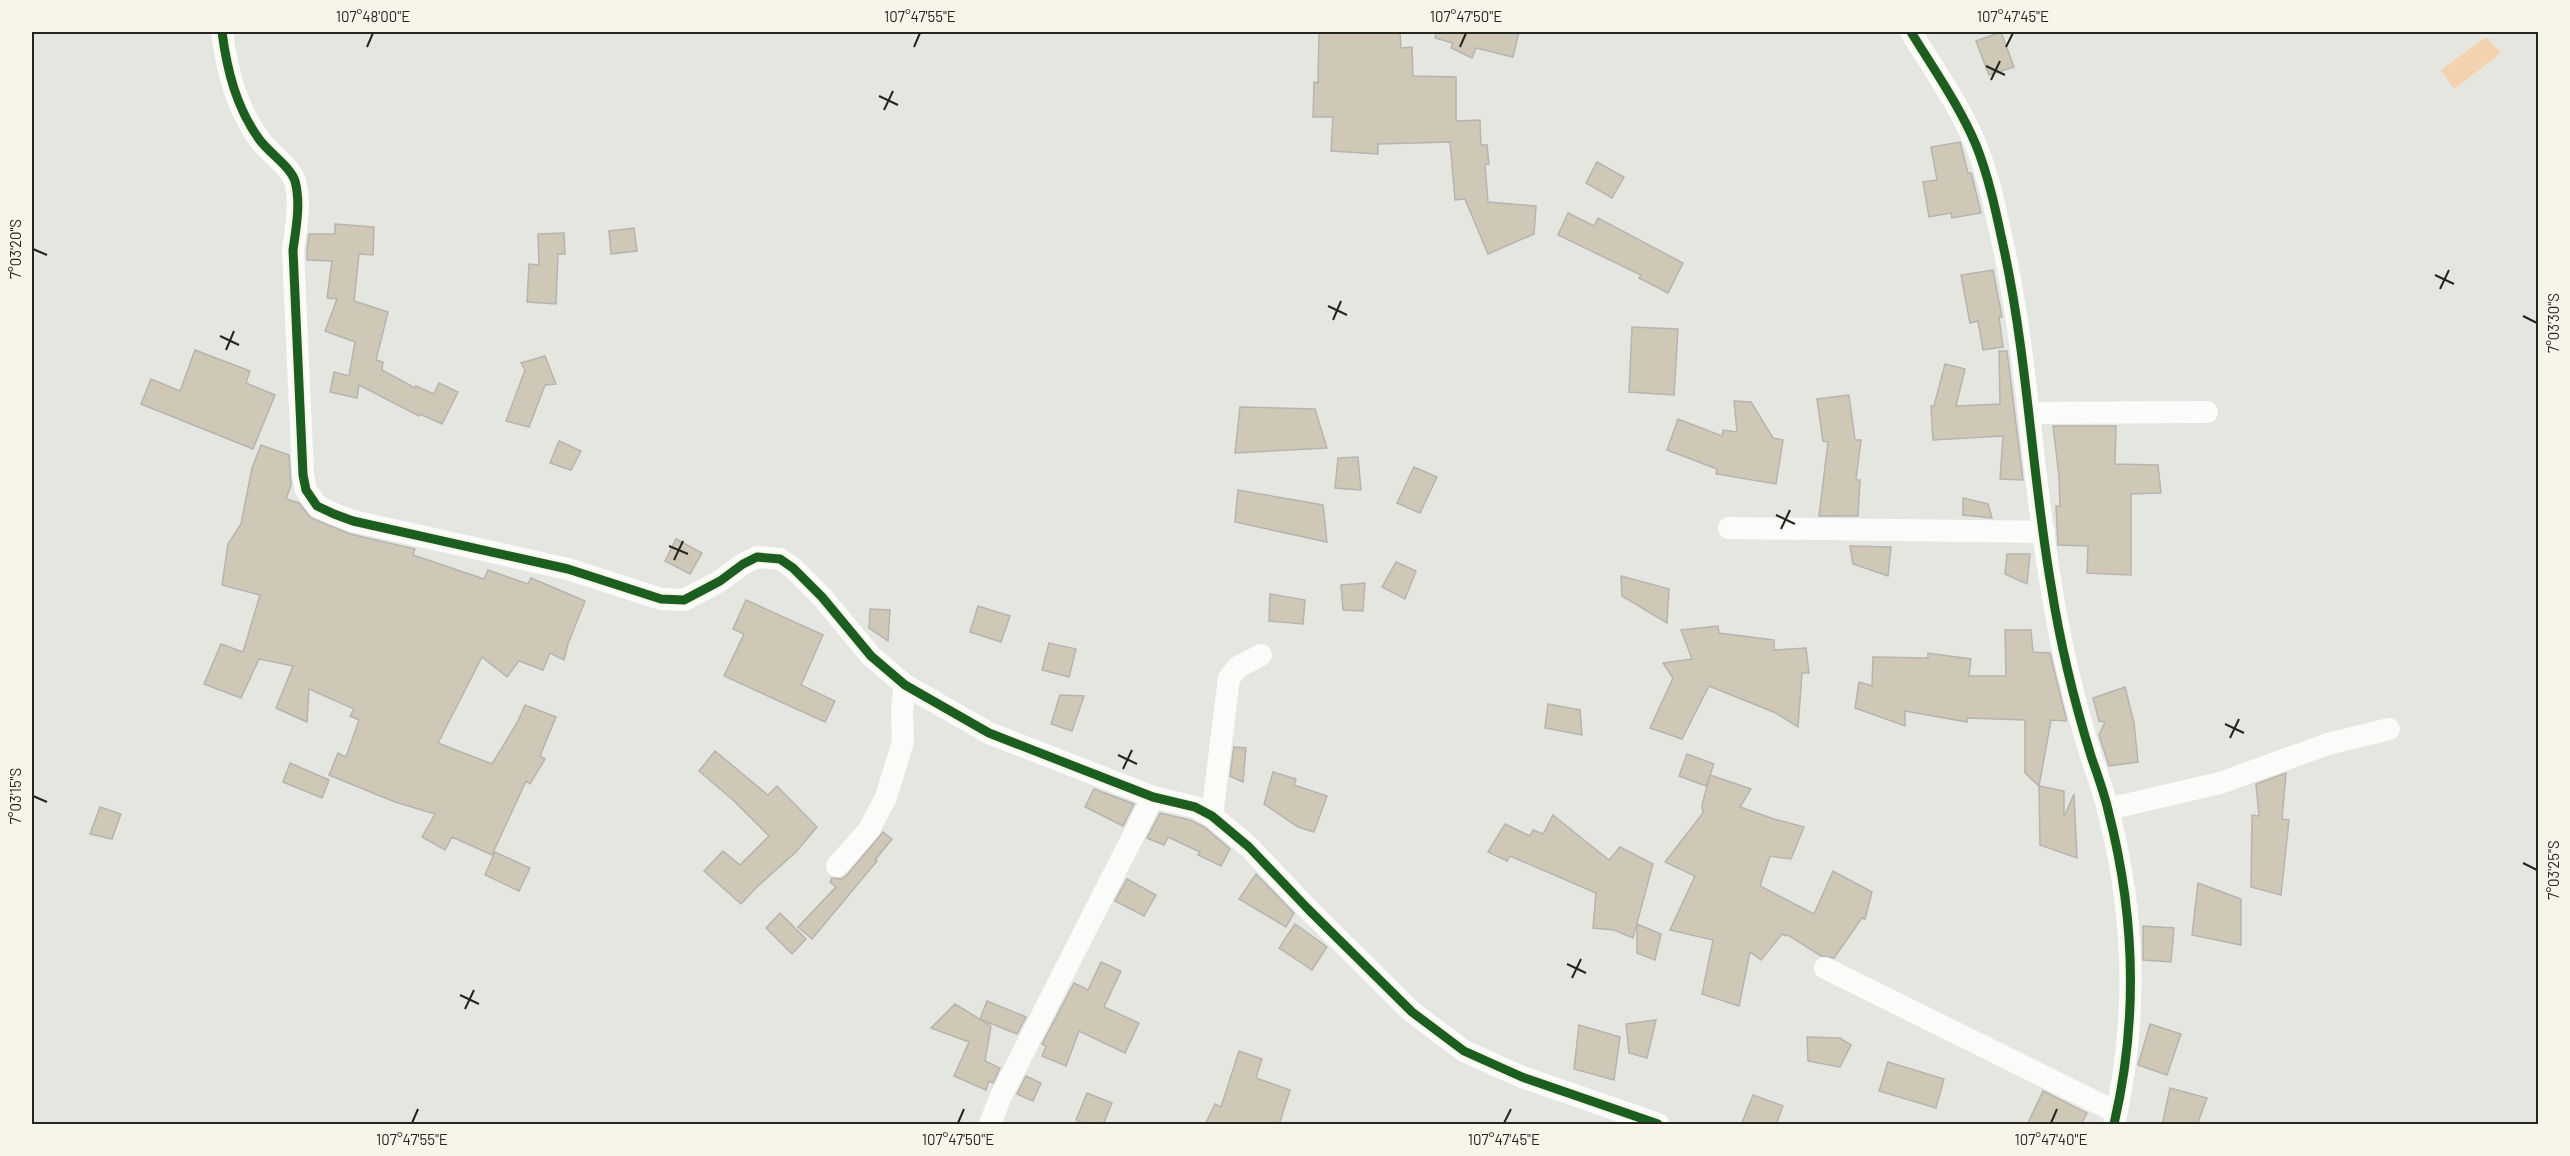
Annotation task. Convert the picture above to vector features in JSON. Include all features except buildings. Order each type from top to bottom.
[{"type":"street","points":[[222,32],[234,90],[247,121],[261,141],[294,178],[298,213],[293,250],[303,475],[306,490],[317,506],[353,521],[568,569],[661,599],[684,600],[720,581],[757,557],[780,559],[793,567],[822,597],[871,656],[890,675],[905,685],[989,733],[1153,797],[1195,807],[1212,816],[1249,847],[1316,918],[1412,1012],[1464,1051],[1522,1077],[1658,1125]]},
{"type":"street","points":[[1825,968],[2115,1118],[2127,1054],[2131,995],[2130,937],[2122,874],[2108,809],[2073,690],[2051,586],[2015,304],[1987,175],[1975,143],[1911,32]]},
{"type":"street","points":[[2030,413],[2207,412]]},
{"type":"street","points":[[1730,528],[2044,532]]},
{"type":"street","points":[[1212,816],[1229,678],[1238,667],[1261,655]]},
{"type":"street","points":[[837,866],[869,830],[886,797],[903,742],[902,711],[905,685]]},
{"type":"street","points":[[2108,809],[2220,783],[2310,750],[2389,729]]},
{"type":"street","points":[[990,1125],[1000,1098],[1153,797]]},
{"type":"shaded area","points":[[2486,37],[2501,53],[2454,89],[2441,70]]},
{"type":"cycle path","points":[[222,32],[230,74],[244,114],[259,139],[292,175],[297,190],[293,250],[303,475],[306,490],[317,506],[353,521],[568,569],[661,599],[684,600],[720,581],[757,557],[780,559],[793,568],[822,597],[871,656],[905,685],[989,733],[1153,797],[1195,807],[1212,816],[1249,847],[1412,1012],[1464,1051],[1522,1077],[1658,1124]]},
{"type":"cycle path","points":[[1911,32],[1969,130],[1981,158],[1993,199],[2013,295],[2045,544],[2059,628],[2079,714],[2104,796],[2117,849],[2128,928],[2130,1007],[2122,1085],[2114,1124]]}]
